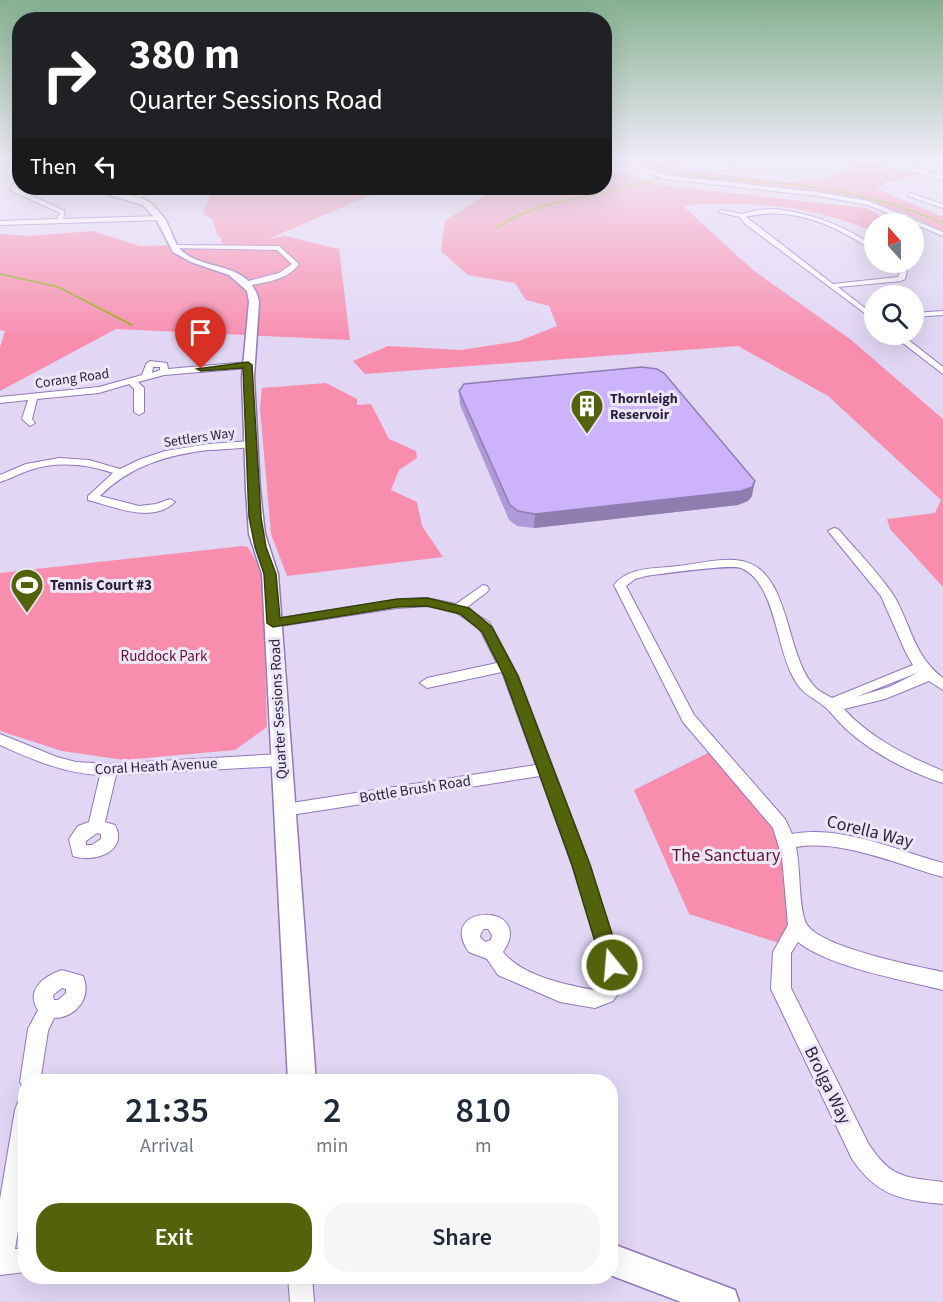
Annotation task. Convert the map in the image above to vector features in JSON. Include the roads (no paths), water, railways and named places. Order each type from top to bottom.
[{"type":"main road","points":[[161,220],[173,247],[188,257],[232,273],[248,284]]},
{"type":"main road","name":"Quarter Sessions Road","points":[[248,284],[254,298],[248,365],[255,517],[261,547],[270,574],[302,1074]]},
{"type":"main road","points":[[618,1262],[723,1302]]},
{"type":"street","points":[[0,223],[116,220]]},
{"type":"street","points":[[745,220],[864,311]]},
{"type":"street","points":[[818,220],[846,230],[864,242]]},
{"type":"street","points":[[912,220],[943,234]]},
{"type":"street","points":[[927,226],[942,225]]},
{"type":"street","points":[[173,247],[279,248],[296,264],[294,269],[286,273],[248,284]]},
{"type":"street","points":[[831,286],[902,279],[904,273]]},
{"type":"street","points":[[924,314],[943,313]]},
{"type":"street","points":[[910,345],[943,371]]},
{"type":"street","name":"Corang Road","points":[[0,400],[99,390],[164,372],[248,365]]},
{"type":"street","points":[[131,381],[139,388],[139,412]]},
{"type":"street","points":[[30,423],[27,419],[33,397]]},
{"type":"street","name":"Settlers Way","points":[[165,508],[126,508],[92,498],[119,472],[156,457],[178,451],[251,444]]},
{"type":"street","points":[[0,479],[34,465],[67,460],[100,464],[119,472]]},
{"type":"street","points":[[834,531],[888,598],[905,643],[925,671],[943,685]]},
{"type":"street","points":[[943,777],[884,750],[852,727],[833,703],[812,691],[788,654],[776,604],[758,574],[749,567],[728,564],[643,574],[626,579],[620,585],[688,718],[769,810],[788,842],[793,869],[797,927],[807,938],[829,949],[943,981]]},
{"type":"street","points":[[458,608],[483,589]]},
{"type":"street","points":[[273,623],[416,602],[439,603],[458,608],[479,620],[488,630],[506,666],[581,865],[612,965],[615,983],[606,995],[595,999],[560,993],[505,969],[490,950]]},
{"type":"street","points":[[427,683],[506,666]]},
{"type":"street","points":[[833,703],[849,705],[925,671]]},
{"type":"street","name":"Coral Heath Avenue","points":[[0,739],[53,762],[76,768],[109,770],[281,760]]},
{"type":"street","name":"Bottle Brush Road","points":[[285,810],[545,769]]},
{"type":"street","points":[[96,826],[109,770]]},
{"type":"street","name":"Corella Way","points":[[788,842],[801,838],[826,839],[943,870]]},
{"type":"street","name":"Brolga Way","points":[[797,927],[782,952],[781,989],[860,1151],[872,1172],[885,1181],[898,1186],[943,1193]]},
{"type":"street","points":[[31,1074],[38,1029],[49,1009]]},
{"type":"street","points":[[18,1159],[1,1263],[18,1261]]},
{"type":"street","points":[[301,1284],[302,1302]]},
{"type":"waterway","points":[[496,228],[510,220]]},
{"type":"waterway","points":[[935,220],[943,223]]},
{"type":"waterway","points":[[0,274],[58,287],[132,325]]},
{"type":"place","name":"Thornleigh Reservoir","points":[[587,435]]},
{"type":"place","name":"Tennis Court #3","points":[[27,614]]},
{"type":"park label","name":"Ruddock Park","points":[[164,656]]},
{"type":"park label","name":"The Sanctuary","points":[[726,855]]}]
